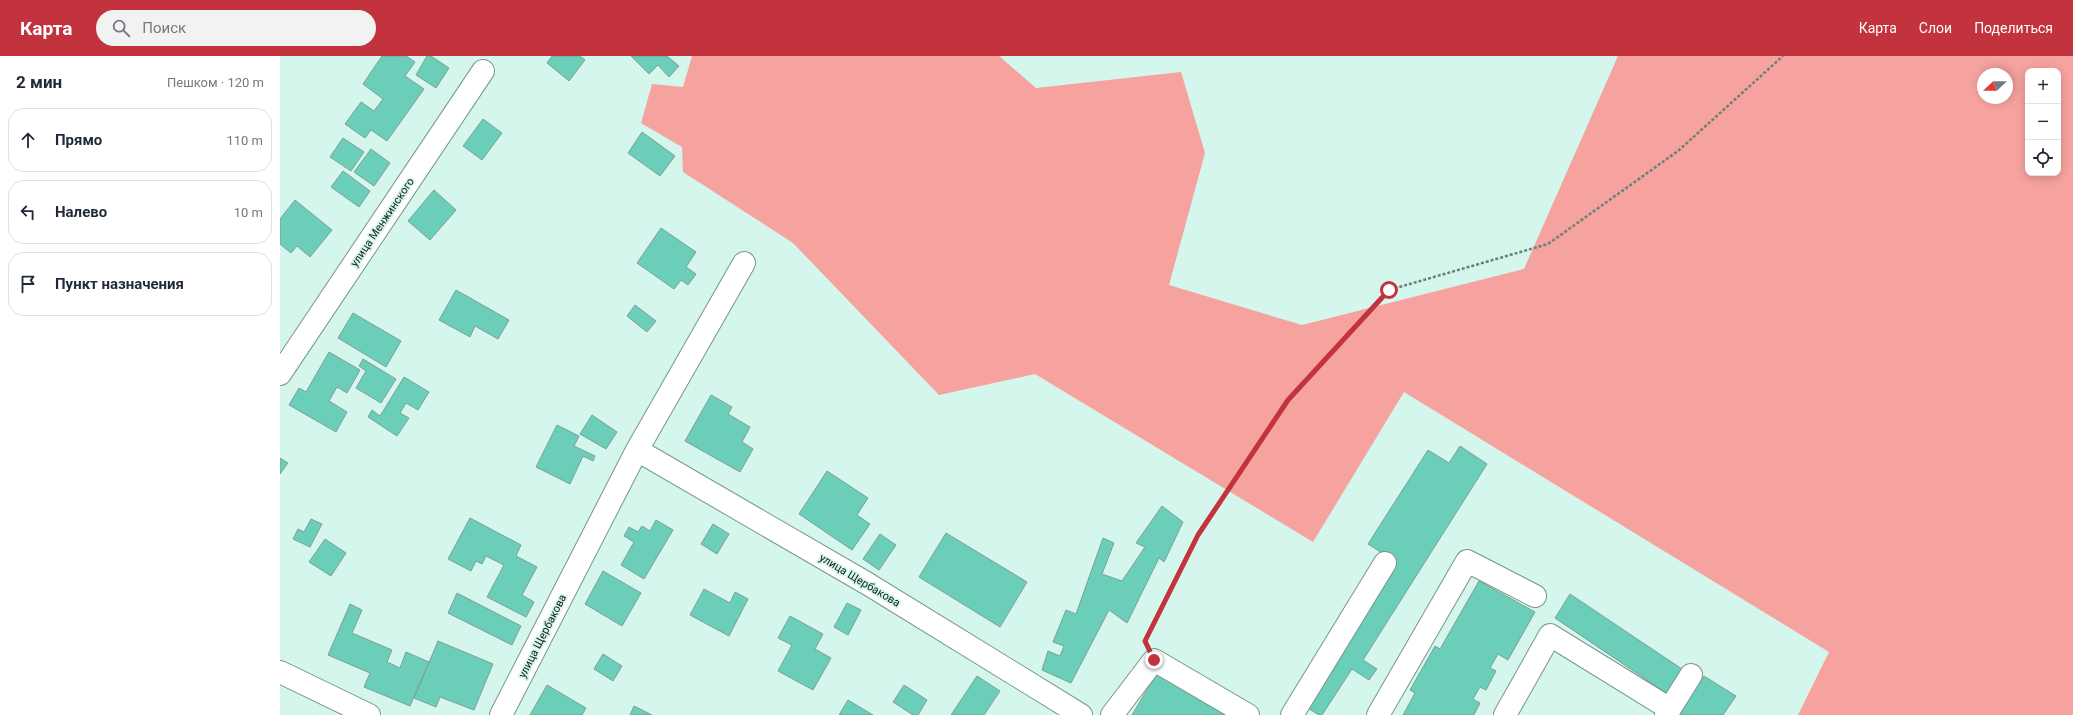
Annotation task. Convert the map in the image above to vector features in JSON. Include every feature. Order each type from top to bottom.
[{"type":"street","name":"улица Менжинского","points":[[280,374],[483,71]]},
{"type":"street","name":"улица Щербакова","points":[[501,715],[637,450],[744,263]]},
{"type":"street","name":"улица Щербакова","points":[[637,450],[868,584],[1080,715]]},
{"type":"street","points":[[1378,715],[1467,561],[1535,596]]},
{"type":"street","points":[[1292,715],[1385,563]]},
{"type":"street","points":[[1505,715],[1550,635],[1668,712],[1692,675]]},
{"type":"street","points":[[1112,715],[1154,660],[1248,715]]},
{"type":"street","points":[[280,672],[368,715]]},
{"type":"path","points":[[1154,660],[1145,641],[1198,535],[1288,400],[1389,290],[1548,244],[1678,151],[1783,56]]},
{"type":"shaded area","points":[[692,56],[999,56],[1036,88],[1181,72],[1205,153],[1169,285],[1302,325],[1524,269],[1618,56],[2073,56],[2073,715],[1798,715],[1829,652],[1404,392],[1313,542],[1035,374],[939,395],[793,243],[683,172],[682,147],[641,123],[652,84],[683,87]]},
{"type":"building","points":[[382,56],[406,56],[415,62],[405,76],[424,89],[387,141],[371,130],[365,138],[345,124],[361,102],[374,111],[383,99],[363,84]]},
{"type":"building","points":[[427,56],[431,56],[449,68],[436,88],[416,75]]},
{"type":"building","points":[[552,56],[580,56],[585,60],[569,81],[547,63]]},
{"type":"building","points":[[631,56],[667,56],[679,66],[669,77],[658,65],[649,74]]},
{"type":"building","points":[[483,119],[502,133],[482,160],[463,146]]},
{"type":"building","points":[[642,132],[675,156],[660,176],[628,153]]},
{"type":"building","points":[[343,138],[364,152],[351,171],[330,157]]},
{"type":"building","points":[[371,149],[390,163],[374,186],[354,172]]},
{"type":"building","points":[[343,171],[370,191],[359,207],[331,187]]},
{"type":"building","points":[[434,190],[456,210],[430,240],[408,221]]},
{"type":"building","points":[[295,200],[332,230],[310,257],[297,246],[291,253],[280,244],[280,219]]},
{"type":"building","points":[[661,228],[696,252],[686,267],[696,274],[688,285],[681,280],[674,289],[637,263]]},
{"type":"building","points":[[456,290],[509,320],[498,339],[475,326],[470,337],[439,320]]},
{"type":"building","points":[[635,305],[656,321],[647,332],[627,316]]},
{"type":"building","points":[[353,313],[401,341],[386,367],[338,338]]},
{"type":"building","points":[[329,352],[360,370],[347,393],[337,387],[329,401],[347,412],[336,432],[289,405],[299,388],[306,392]]},
{"type":"building","points":[[363,359],[396,379],[381,403],[356,388],[366,371],[359,366]]},
{"type":"building","points":[[404,377],[429,392],[418,410],[406,403],[400,413],[409,418],[397,436],[368,417],[372,410],[380,416]]},
{"type":"building","points":[[711,395],[732,407],[728,414],[750,427],[742,442],[753,449],[740,472],[685,441]]},
{"type":"building","points":[[592,415],[617,432],[606,449],[580,434]]},
{"type":"building","points":[[557,425],[579,436],[574,446],[595,456],[593,461],[583,456],[570,484],[536,467]]},
{"type":"building","points":[[1460,446],[1487,464],[1363,660],[1377,669],[1369,680],[1352,669],[1322,715],[1319,715],[1301,704],[1393,560],[1368,544],[1428,450],[1449,463]]},
{"type":"building","points":[[280,458],[288,463],[280,474]]},
{"type":"building","points":[[827,471],[868,498],[857,515],[870,524],[852,550],[799,514]]},
{"type":"building","points":[[1162,506],[1183,522],[1164,562],[1159,558],[1127,623],[1109,610],[1071,683],[1042,670],[1048,651],[1060,656],[1064,646],[1053,642],[1066,610],[1076,614],[1103,538],[1114,543],[1102,574],[1122,581],[1145,547],[1136,543]]},
{"type":"building","points":[[470,518],[521,545],[516,556],[537,567],[522,595],[534,602],[526,617],[487,597],[504,565],[486,556],[482,564],[476,561],[471,571],[448,559]]},
{"type":"building","points":[[311,519],[322,524],[310,547],[293,539],[298,529],[304,532]]},
{"type":"building","points":[[656,520],[673,530],[644,579],[621,565],[634,542],[624,536],[629,527],[638,532],[642,526],[650,531]]},
{"type":"building","points":[[713,524],[729,534],[717,554],[701,544]]},
{"type":"building","points":[[946,533],[1027,582],[1000,627],[919,577]]},
{"type":"building","points":[[880,534],[896,545],[879,570],[863,559]]},
{"type":"building","points":[[325,539],[346,553],[331,576],[309,562]]},
{"type":"building","points":[[603,571],[641,593],[622,626],[585,604]]},
{"type":"building","points":[[1479,581],[1535,612],[1508,660],[1498,654],[1490,668],[1496,671],[1486,690],[1480,687],[1473,699],[1480,703],[1474,715],[1403,715],[1415,693],[1410,690],[1435,646],[1440,649]]},
{"type":"building","points":[[704,589],[730,603],[735,592],[748,599],[729,636],[690,615]]},
{"type":"building","points":[[457,593],[521,626],[512,645],[448,613]]},
{"type":"building","points":[[1570,594],[1682,669],[1666,693],[1555,618]]},
{"type":"building","points":[[847,603],[861,610],[848,635],[834,627]]},
{"type":"building","points":[[350,604],[362,610],[352,633],[392,650],[387,662],[400,668],[406,652],[429,662],[410,706],[364,687],[370,673],[328,655]]},
{"type":"building","points":[[790,616],[823,634],[815,649],[831,658],[813,690],[778,671],[792,645],[778,638]]},
{"type":"building","points":[[438,641],[493,664],[474,710],[440,697],[436,707],[414,698]]},
{"type":"building","points":[[603,654],[622,666],[613,681],[594,669]]},
{"type":"building","points":[[1157,673],[1225,715],[1132,715]]},
{"type":"building","points":[[977,676],[1000,691],[984,715],[951,715]]},
{"type":"building","points":[[1704,676],[1736,696],[1723,715],[1679,715]]},
{"type":"building","points":[[547,685],[586,708],[582,715],[530,715]]},
{"type":"building","points":[[904,685],[927,700],[918,715],[913,715],[893,702]]},
{"type":"building","points":[[848,700],[873,715],[839,715]]},
{"type":"building","points":[[634,706],[652,715],[630,715]]},
{"type":"route","points":[[1154,660],[1145,641],[1198,535],[1288,400],[1389,290]]}]
